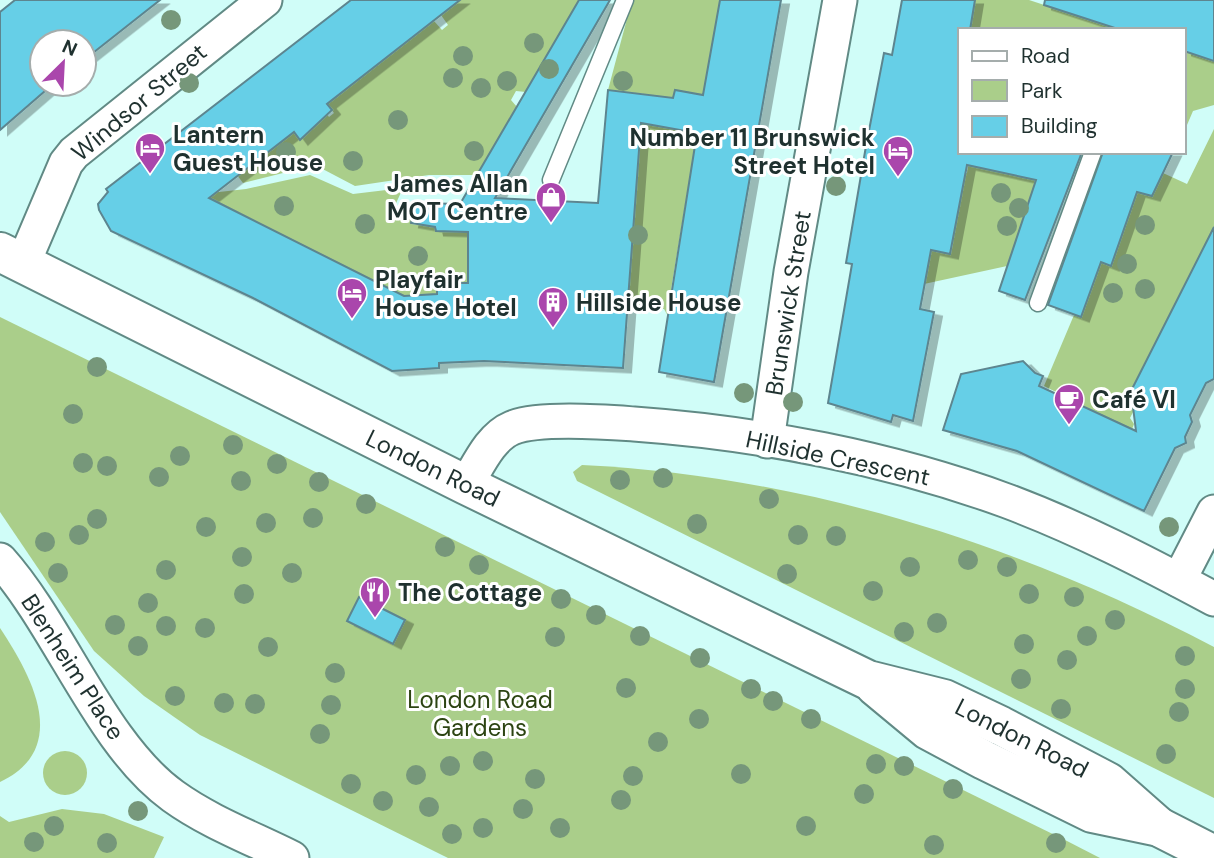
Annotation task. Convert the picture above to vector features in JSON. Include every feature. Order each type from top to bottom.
[{"type":"main road","name":"London Road","points":[[12,258],[466,485],[868,680],[944,699],[1010,730],[1108,782],[1159,827],[1214,855]]},
{"type":"street","name":"Windsor Street","points":[[12,258],[74,153],[265,0]]},
{"type":"street","name":"Brunswick Street","points":[[766,442],[791,272],[840,0]]},
{"type":"street","name":"Hillside Crescent","points":[[466,485],[495,441],[506,431],[522,425],[611,422],[766,442],[882,465],[1006,501],[1062,523],[1214,599]]},
{"type":"street","points":[[1180,580],[1214,512]]},
{"type":"street","name":"Blenheim Place","points":[[0,560],[61,647],[124,747],[147,773],[172,795],[199,812],[292,858]]},
{"type":"lane","points":[[551,180],[625,0]]},
{"type":"lane","points":[[1038,303],[1092,154]]},
{"type":"green space","points":[[460,0],[579,0],[549,53],[572,67],[555,95],[516,91],[511,100],[517,107],[477,175],[429,175],[355,186],[315,165],[243,183],[237,175],[293,131],[300,139],[322,108],[329,117],[334,113],[327,104],[434,21],[442,30],[448,25],[441,15]]},
{"type":"green space","points":[[632,0],[720,0],[703,95],[675,90],[668,127],[697,133],[669,302],[675,312],[668,316],[664,309],[627,306],[644,94],[608,90]]},
{"type":"green space","points":[[961,0],[1029,0],[1115,28],[970,28],[973,14]]},
{"type":"green space","points":[[1186,52],[1214,61],[1214,105],[1193,111],[1187,125]]},
{"type":"green space","points":[[953,129],[958,130],[958,154],[965,154],[1036,181],[1007,266],[924,284],[931,250],[951,253],[953,243],[933,240],[946,170],[967,173],[969,158],[948,154]]},
{"type":"green space","points":[[1214,129],[1214,227],[1131,391],[1135,408],[1130,418],[1134,424],[1131,432],[1104,425],[1106,417],[1044,386],[1074,315],[1081,317],[1101,262],[1111,266],[1137,192],[1152,196],[1163,173],[1187,184]]},
{"type":"green space","points":[[310,175],[353,194],[403,188],[392,212],[412,219],[411,224],[435,227],[436,231],[483,232],[468,265],[468,282],[473,283],[437,294],[404,296],[209,200],[210,193],[246,189]]},
{"type":"green space","name":"London Road Gardens","points":[[0,317],[1100,858],[448,858],[200,735],[144,696],[94,651],[0,512]]},
{"type":"green space","points":[[582,465],[665,472],[747,484],[828,500],[908,522],[987,547],[1064,577],[1140,610],[1214,647],[1214,798],[577,481],[573,472]]},
{"type":"green space","points":[[0,628],[33,688],[39,710],[40,731],[35,750],[22,768],[0,782]]},
{"type":"green space","points":[[65,751],[81,757],[87,773],[81,789],[65,795],[49,789],[43,773],[49,757]]},
{"type":"green space","points":[[62,809],[104,814],[164,837],[154,858],[0,858],[0,816],[9,822]]},
{"type":"building","points":[[15,0],[160,0],[98,49],[98,28],[28,28],[28,98],[37,98],[0,130],[0,12]]},
{"type":"building","points":[[351,0],[460,0],[327,104],[332,110],[300,140],[294,132],[209,198],[404,296],[437,294],[437,283],[468,283],[468,232],[436,231],[435,227],[411,223],[416,203],[460,204],[579,0],[610,0],[495,198],[598,203],[608,90],[673,98],[675,90],[703,95],[720,0],[781,0],[714,382],[659,372],[697,133],[641,123],[623,368],[484,361],[439,363],[439,368],[392,371],[253,298],[111,231],[98,204],[108,192],[106,189]]},
{"type":"building","points":[[902,0],[975,0],[970,28],[958,28],[958,154],[1081,154],[1025,300],[999,291],[1036,180],[967,165],[950,254],[931,250],[920,309],[934,312],[913,421],[893,415],[891,422],[828,403],[852,264],[846,263],[866,146],[884,53],[892,55]]},
{"type":"building","points":[[1045,0],[1214,0],[1214,61],[1186,52],[1186,28],[1115,28],[1044,5]]},
{"type":"building","points":[[1102,154],[1172,154],[1152,196],[1137,192],[1111,266],[1101,262],[1081,317],[1048,305]]},
{"type":"building","points":[[1214,227],[1214,379],[1206,383],[1190,415],[1192,422],[1185,437],[1186,443],[1175,448],[1144,511],[1017,451],[943,430],[961,374],[1023,361],[1035,373],[1043,376],[1039,386],[1136,431],[1131,391]]},
{"type":"building","points":[[359,597],[405,620],[393,644],[347,621]]},
{"type":"place","name":"Lantern Guest House","points":[[150,175]]},
{"type":"place","name":"Number 11 Brunswick Street Hotel","points":[[898,178]]},
{"type":"place","name":"James Allan MOT Centre","points":[[551,224]]},
{"type":"place","name":"Playfair House Hotel","points":[[352,320]]},
{"type":"place","name":"Hillside House","points":[[553,329]]},
{"type":"place","name":"Café VI","points":[[1069,426]]},
{"type":"place","name":"The Cottage","points":[[375,619]]}]
